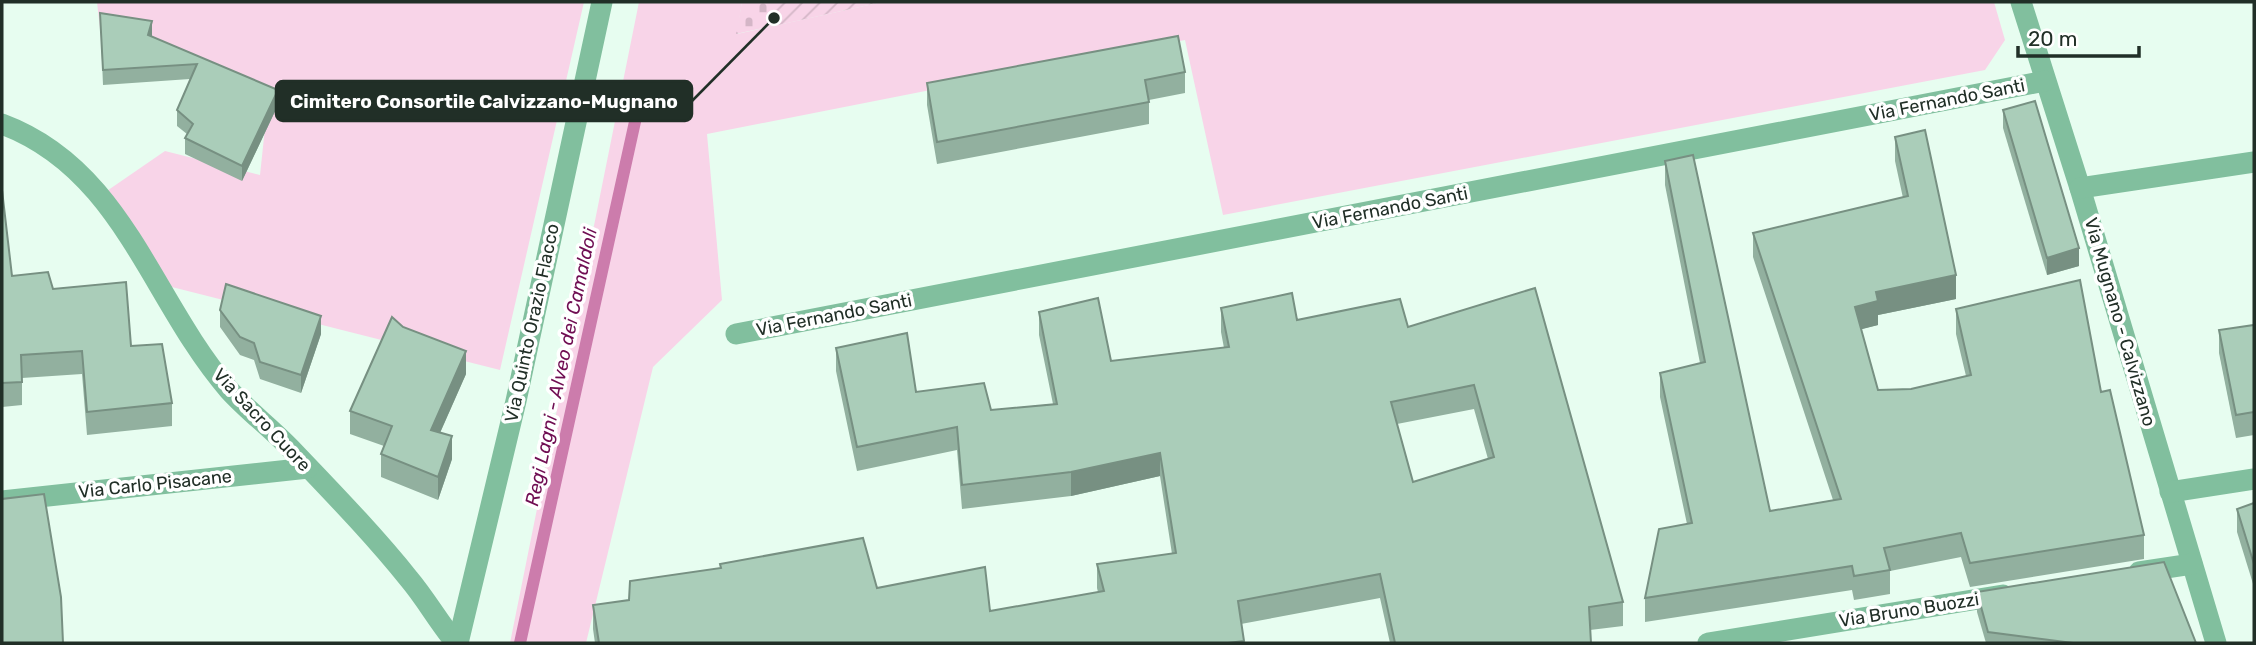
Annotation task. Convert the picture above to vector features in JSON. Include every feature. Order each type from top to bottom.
[{"type":"street","name":"Via Quinto Orazio Flacco","points":[[457,643],[516,401],[602,2]]},
{"type":"street","name":"Via Mugnano - Calvizzano","points":[[2021,2],[2080,188],[2216,643]]},
{"type":"street","name":"Via Fernando Santi","points":[[736,334],[2045,82]]},
{"type":"street","name":"Via Sacro Cuore","points":[[2,124],[43,144],[90,181],[126,232],[168,305],[229,389],[308,468],[410,580],[457,643]]},
{"type":"street","points":[[2080,188],[2254,162]]},
{"type":"street","name":"Via Carlo Pisacane","points":[[2,500],[308,468]]},
{"type":"street","points":[[2170,492],[2254,478]]},
{"type":"street","points":[[2125,575],[2192,564]]},
{"type":"street","name":"Via Bruno Buozzi","points":[[1708,643],[2017,592]]},
{"type":"green space","points":[[97,2],[584,2],[500,370],[156,283],[101,195],[165,151],[260,175],[268,100],[103,56]]},
{"type":"green space","points":[[639,2],[742,2],[737,34],[882,2],[1994,2],[2005,40],[1985,70],[1223,215],[1185,40],[707,134],[722,300],[653,367],[586,643],[510,643]]},
{"type":"green space","points":[[742,2],[882,2],[736,34]]},
{"type":"green space","points":[[776,2],[880,2],[769,27]]},
{"type":"building","points":[[100,13],[152,21],[148,35],[278,90],[242,166],[185,138],[193,124],[177,110],[197,64],[103,70]]},
{"type":"building","points":[[1178,36],[1185,72],[1145,80],[1149,102],[937,142],[927,83]]},
{"type":"building","points":[[2035,101],[2079,248],[2047,258],[2003,110]]},
{"type":"building","points":[[1925,130],[1956,275],[1876,292],[1878,301],[1855,307],[1878,390],[1911,389],[1971,375],[1956,309],[2080,280],[2101,392],[2110,390],[2144,535],[1970,563],[1961,533],[1884,548],[1890,570],[1854,576],[1852,566],[1645,598],[1659,529],[1692,523],[1660,373],[1705,362],[1665,161],[1693,155],[1770,511],[1841,499],[1753,233],[1908,196],[1895,137]]},
{"type":"building","points":[[2,190],[12,276],[48,272],[53,289],[126,282],[131,346],[162,344],[172,403],[87,412],[82,351],[21,355],[22,382],[2,383]]},
{"type":"building","points":[[226,284],[321,316],[301,375],[260,362],[254,343],[240,337],[220,310]]},
{"type":"building","points":[[1535,288],[1623,602],[1589,607],[1591,643],[1395,643],[1380,574],[1238,601],[1244,641],[1228,643],[599,643],[593,605],[629,600],[630,581],[721,568],[720,564],[863,538],[877,588],[985,567],[990,611],[1104,591],[1097,564],[1176,553],[1160,453],[1071,472],[962,485],[957,427],[857,447],[836,348],[907,333],[916,392],[984,383],[991,410],[1057,404],[1039,312],[1098,298],[1111,361],[1229,347],[1221,308],[1292,293],[1297,320],[1400,299],[1408,327]],"holes":[[[1474,385],[1494,457],[1413,482],[1391,402]]]},
{"type":"building","points":[[392,317],[403,327],[466,351],[431,430],[452,436],[438,477],[381,454],[392,426],[350,411]]},
{"type":"building","points":[[2254,325],[2254,412],[2236,415],[2219,330]]},
{"type":"building","points":[[44,494],[61,597],[63,643],[2,643],[2,499]]},
{"type":"building","points":[[2254,503],[2254,564],[2237,509]]},
{"type":"building","points":[[2164,562],[2196,643],[2073,643],[1988,632],[1977,592]]},
{"type":"waterway","name":"Regi Lagni - Alveo dei Camaldoli","points":[[520,643],[640,99]]},
{"type":"place","name":"Cimitero Consortile Calvizzano-Mugnano","points":[[774,18]]}]
